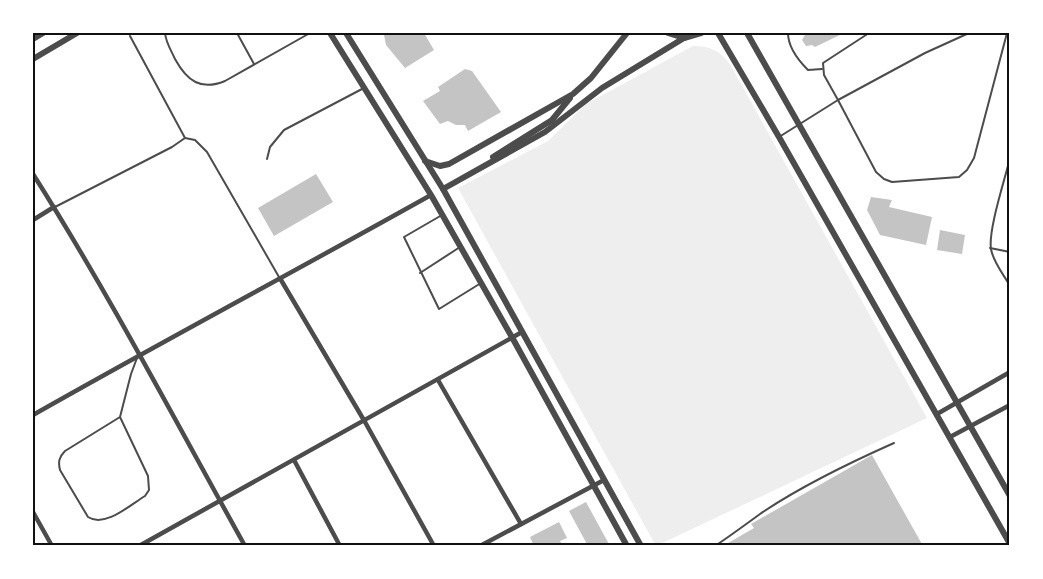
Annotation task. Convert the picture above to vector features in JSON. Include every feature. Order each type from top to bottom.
[{"type":"street","points":[[33,39],[43,33]]},
{"type":"street","points":[[33,58],[77,33]]},
{"type":"street","points":[[330,33],[431,195],[627,546]]},
{"type":"street","points":[[346,33],[443,189],[641,546]]},
{"type":"street","points":[[443,189],[552,120],[573,94],[591,78],[627,33]]},
{"type":"street","points":[[668,33],[684,38]]},
{"type":"street","points":[[33,415],[138,355],[281,280],[546,132],[602,88],[684,38],[701,33]]},
{"type":"street","points":[[718,33],[780,136],[1010,544]]},
{"type":"street","points":[[747,33],[1010,496]]},
{"type":"street","points":[[424,161],[440,166],[448,164],[573,94]]},
{"type":"street","points":[[33,174],[54,207],[245,546]]},
{"type":"street","points":[[33,220],[54,207]]},
{"type":"street","points":[[281,280],[365,422],[434,546]]},
{"type":"street","points":[[139,546],[365,422],[522,332]]},
{"type":"street","points":[[937,414],[1010,372]]},
{"type":"street","points":[[438,380],[521,524]]},
{"type":"street","points":[[950,437],[1010,405]]},
{"type":"street","points":[[294,460],[340,546]]},
{"type":"street","points":[[480,546],[604,480]]},
{"type":"street","points":[[33,512],[52,546]]},
{"type":"lane","points":[[165,33],[166,42],[180,68],[190,80],[199,84],[217,84],[310,33]]},
{"type":"lane","points":[[237,33],[254,64]]},
{"type":"lane","points":[[301,33],[303,37]]},
{"type":"lane","points":[[788,33],[789,41],[799,61],[808,70],[822,69]]},
{"type":"lane","points":[[869,33],[823,63],[822,69],[876,172],[884,180],[892,182],[959,177],[967,170],[974,158],[1007,33]]},
{"type":"lane","points":[[780,136],[838,100],[925,53],[969,33]]},
{"type":"lane","points":[[130,36],[185,138]]},
{"type":"lane","points":[[267,159],[270,147],[284,130],[364,87]]},
{"type":"lane","points":[[54,207],[172,147],[185,138],[195,140],[207,152],[281,280]]},
{"type":"lane","points":[[1010,158],[990,248],[1010,286]]},
{"type":"lane","points":[[441,215],[404,237],[439,309],[481,283]]},
{"type":"lane","points":[[420,273],[460,247]]},
{"type":"lane","points":[[990,248],[1010,252]]},
{"type":"lane","points":[[120,417],[65,451],[58,463],[88,517],[93,520],[106,519],[145,496],[149,490],[148,476],[120,417],[138,355]]},
{"type":"lane","points":[[715,546],[787,498],[894,442]]},
{"type":"shaded area","points":[[693,46],[715,50],[731,66],[927,418],[656,546],[458,188],[548,141],[586,104]]},
{"type":"building","points":[[424,33],[434,50],[405,68],[386,45],[384,35]]},
{"type":"building","points":[[806,33],[844,33],[815,47],[806,46],[802,40]]},
{"type":"building","points":[[465,69],[472,71],[501,112],[468,131],[465,125],[456,125],[448,121],[440,124],[423,101],[440,91],[438,87]]},
{"type":"building","points":[[316,174],[333,202],[274,236],[258,208]]},
{"type":"building","points":[[871,197],[892,200],[889,207],[932,217],[926,245],[880,235],[867,210]]},
{"type":"building","points":[[940,230],[965,235],[962,254],[937,250]]},
{"type":"building","points":[[872,455],[923,546],[723,546],[754,528],[751,524]]},
{"type":"building","points":[[586,502],[610,546],[588,546],[569,511]]},
{"type":"building","points":[[559,522],[567,538],[560,541],[563,546],[555,544],[534,546],[530,537]]}]
